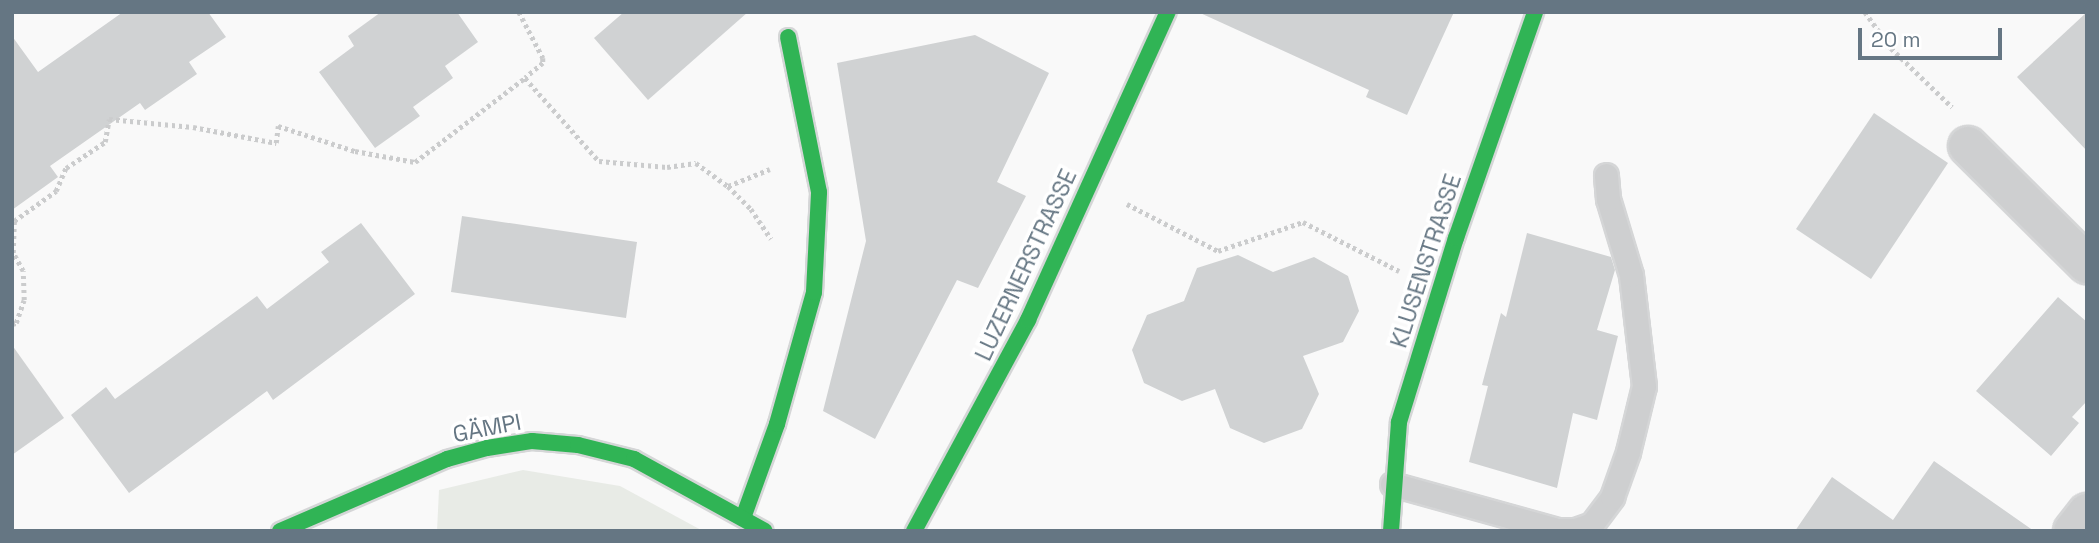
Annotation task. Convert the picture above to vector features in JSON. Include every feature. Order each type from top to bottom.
[{"type":"street","name":"LUZERNERSTRASSE","points":[[914,531],[1028,320],[1168,12]]},
{"type":"street","name":"KLUSENSTRASSE","points":[[1391,531],[1398,422],[1456,238],[1535,12]]},
{"type":"street","points":[[743,518],[777,424],[814,292],[819,192],[788,37]]},
{"type":"street","points":[[1968,146],[2087,264]]},
{"type":"street","name":"GÄMPI","points":[[280,531],[447,459],[487,448],[533,441],[578,445],[634,459],[765,531]]},
{"type":"street","points":[[2073,531],[2087,513]]},
{"type":"lane","points":[[1392,484],[1558,530],[1575,530],[1592,524],[1612,497],[1628,452],[1644,386],[1631,275],[1608,199],[1606,175]]},
{"type":"path","points":[[12,324],[16,323],[24,300],[23,271],[13,253],[13,220],[56,191],[66,168],[105,142],[109,119],[193,127],[276,143],[278,126],[355,151],[415,162],[542,63],[543,58],[519,12]]},
{"type":"path","points":[[1865,12],[1891,48],[1974,128],[1968,146]]},
{"type":"path","points":[[525,78],[599,161],[667,167],[696,163],[728,186],[751,209],[772,241]]},
{"type":"path","points":[[1117,199],[1217,251],[1303,222],[1402,272]]},
{"type":"shaded area","points":[[523,470],[620,486],[703,531],[437,531],[439,490]]},
{"type":"building","points":[[123,12],[208,12],[226,37],[189,62],[197,74],[145,110],[140,103],[50,166],[58,177],[12,210],[12,36],[38,72]]},
{"type":"building","points":[[381,12],[457,12],[478,42],[445,66],[453,78],[413,107],[420,116],[375,148],[319,72],[354,46],[348,36]]},
{"type":"building","points":[[624,12],[748,12],[648,100],[594,38]]},
{"type":"building","points":[[1198,12],[1454,12],[1407,115],[1366,97],[1369,90]]},
{"type":"building","points":[[2087,12],[2087,151],[2017,77]]},
{"type":"building","points":[[975,35],[1049,73],[997,182],[1026,196],[978,288],[957,280],[875,439],[823,411],[866,241],[837,63]]},
{"type":"building","points":[[1874,113],[1948,163],[1871,279],[1796,229]]},
{"type":"building","points":[[462,216],[637,242],[626,318],[451,292]]},
{"type":"building","points":[[361,223],[415,294],[273,400],[267,391],[129,493],[71,415],[106,387],[115,399],[257,296],[267,309],[329,262],[321,252]]},
{"type":"building","points":[[1527,233],[1611,257],[1615,270],[1597,330],[1618,336],[1597,420],[1573,413],[1557,488],[1469,462],[1488,386],[1482,385],[1501,313],[1506,317]]},
{"type":"building","points":[[1238,255],[1273,272],[1314,257],[1348,276],[1359,311],[1343,342],[1303,356],[1319,394],[1302,429],[1264,443],[1230,428],[1215,389],[1182,401],[1144,383],[1132,350],[1147,315],[1184,301],[1197,268]]},
{"type":"building","points":[[2058,297],[2087,322],[2087,401],[2072,417],[2079,423],[2051,456],[1976,391]]},
{"type":"building","points":[[12,345],[64,418],[12,455]]},
{"type":"building","points":[[1934,461],[2034,531],[1795,531],[1832,477],[1893,520]]},
{"type":"traffic: fast","points":[[914,531],[1028,320],[1168,12]]},
{"type":"traffic: fast","points":[[1391,531],[1399,422],[1456,238],[1535,12]]},
{"type":"traffic: fast","points":[[743,518],[777,424],[814,292],[819,192],[788,37]]},
{"type":"traffic: fast","points":[[280,531],[447,459],[487,448],[532,441],[578,445],[634,459],[765,531]]}]
